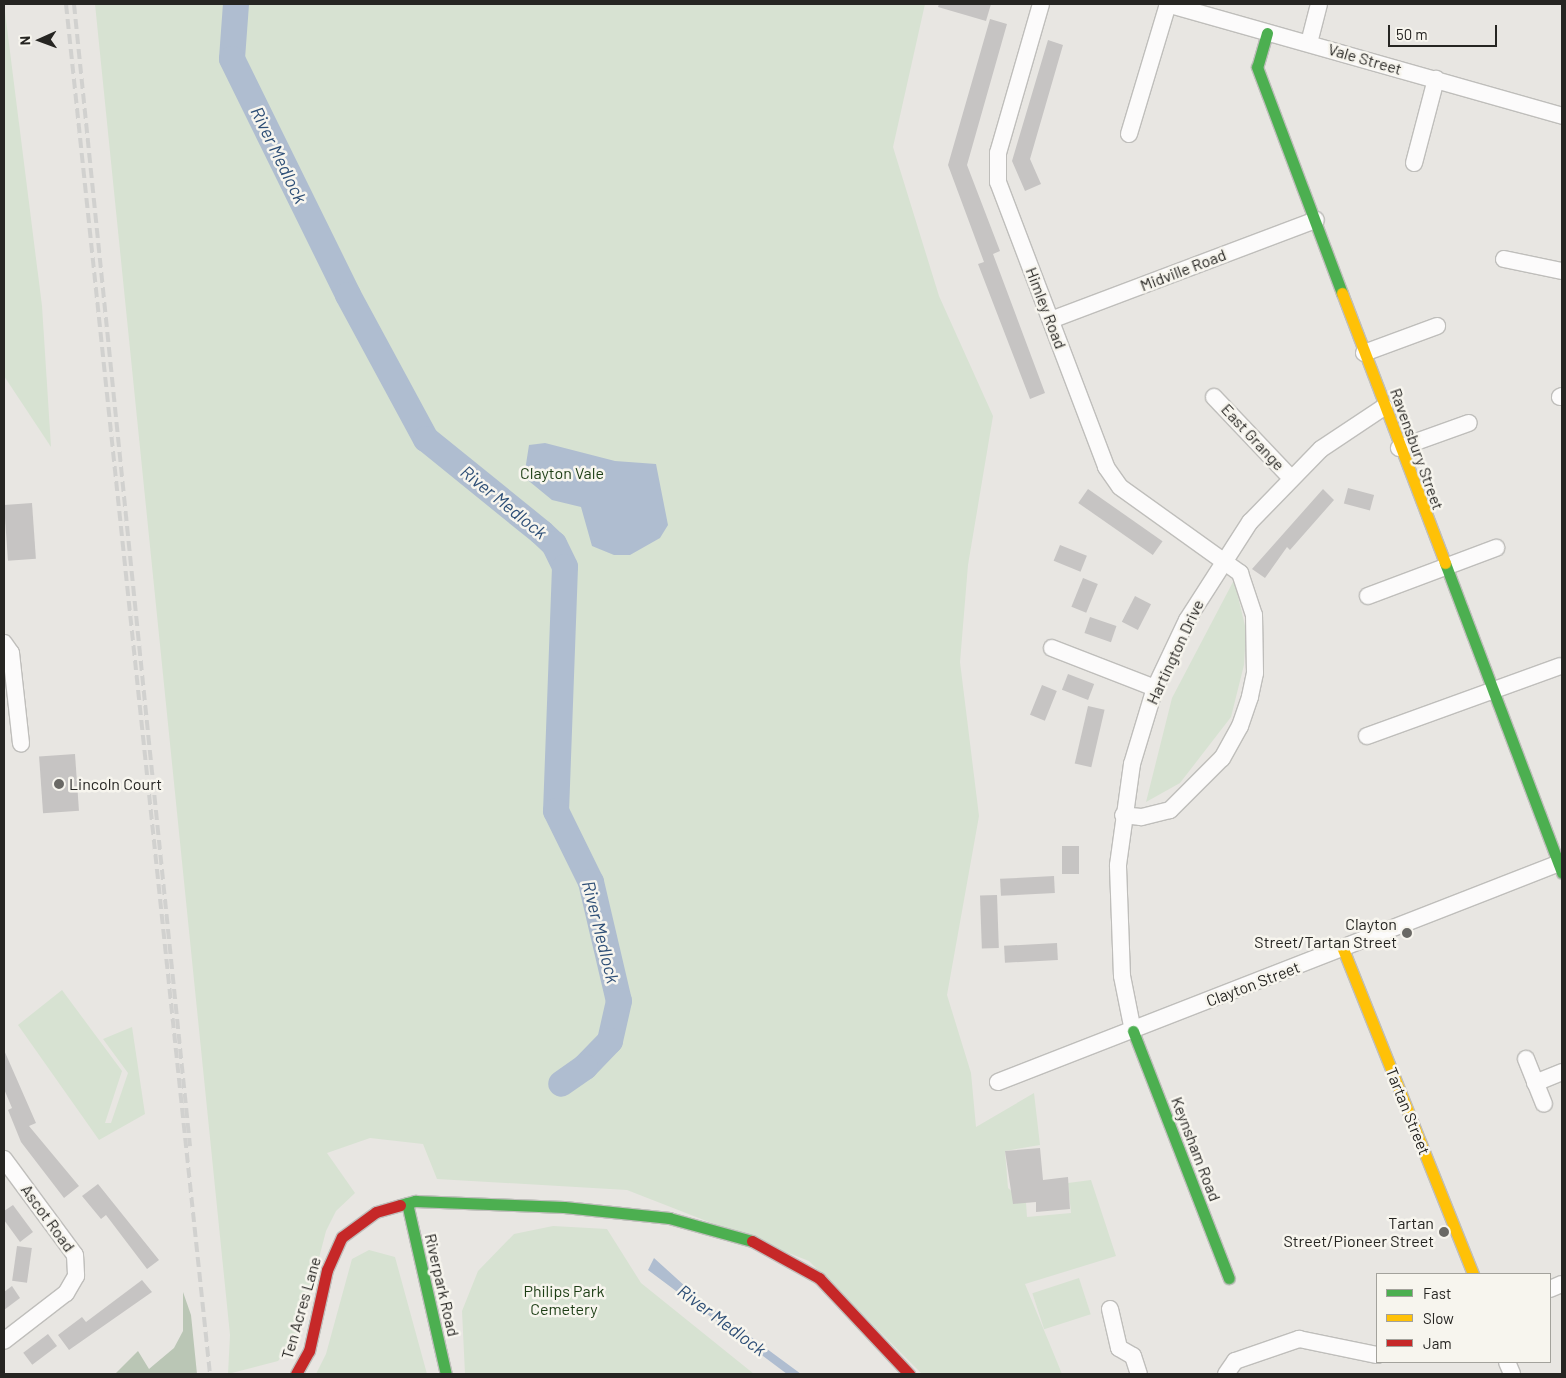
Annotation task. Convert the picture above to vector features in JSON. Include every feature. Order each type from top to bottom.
[{"type":"street","name":"Himley Road","points":[[1041,4],[1000,144],[996,172],[1112,478],[1240,573],[1254,615],[1255,673],[1240,726],[1206,778],[1170,810],[1141,817],[1122,815]]},
{"type":"street","points":[[1130,134],[1168,4]]},
{"type":"street","name":"Vale Street","points":[[1168,4],[1562,116]]},
{"type":"street","points":[[1309,44],[1319,4]]},
{"type":"street","name":"Ravensbury Street","points":[[1267,33],[1257,67],[1316,220],[1444,569],[1561,866]]},
{"type":"street","points":[[1414,163],[1436,80]]},
{"type":"street","name":"Midville Road","points":[[1051,320],[1316,220]]},
{"type":"street","points":[[1504,259],[1562,271]]},
{"type":"street","points":[[1364,353],[1437,326]]},
{"type":"street","name":"East Grange","points":[[1214,397],[1291,478]]},
{"type":"street","name":"Hartington Drive","points":[[1134,1031],[1117,918],[1122,815],[1155,688],[1222,559],[1291,478],[1348,427],[1384,406]]},
{"type":"street","points":[[1399,448],[1469,423]]},
{"type":"street","points":[[1368,596],[1496,548]]},
{"type":"street","points":[[4,643],[11,653],[21,743]]},
{"type":"street","points":[[1052,648],[1155,688]]},
{"type":"street","points":[[1368,736],[1560,666]]},
{"type":"street","name":"Clayton Street","points":[[998,1082],[1561,866]]},
{"type":"street","name":"Tartan Street","points":[[1343,949],[1472,1273]]},
{"type":"street","name":"Keynsham Road","points":[[1134,1031],[1229,1278]]},
{"type":"street","points":[[1526,1059],[1544,1104]]},
{"type":"street","points":[[1536,1083],[1562,1072]]},
{"type":"street","name":"Ascot Road","points":[[4,1158],[75,1255],[76,1276],[66,1293],[4,1341]]},
{"type":"street","points":[[407,1203],[564,1207],[669,1218],[746,1239],[780,1253],[819,1278],[908,1374]]},
{"type":"street","name":"Ten Acres Lane","points":[[296,1374],[309,1351],[327,1270],[342,1237],[362,1219],[407,1203]]},
{"type":"street","name":"Riverpark Road","points":[[407,1203],[446,1374]]},
{"type":"street","points":[[1110,1309],[1119,1348],[1133,1356],[1139,1374]]},
{"type":"street","points":[[1226,1374],[1235,1361],[1299,1339],[1376,1355]]},
{"type":"green space","points":[[4,4],[42,306],[51,447],[4,376]]},
{"type":"green space","name":"Clayton Vale","points":[[95,4],[925,4],[893,147],[939,296],[993,416],[968,565],[960,662],[979,816],[947,995],[971,1073],[976,1127],[1034,1093],[1040,1145],[1005,1151],[1008,1188],[1026,1203],[1027,1217],[1071,1213],[1068,1183],[1091,1180],[1116,1256],[1025,1284],[1062,1374],[922,1374],[809,1261],[627,1190],[437,1179],[423,1144],[370,1138],[327,1153],[355,1193],[336,1211],[326,1231],[299,1335],[278,1361],[228,1374],[230,1335]]},
{"type":"green space","points":[[1234,580],[1246,630],[1244,665],[1231,717],[1180,783],[1146,802],[1172,698]]},
{"type":"green space","points":[[62,990],[122,1071],[105,1123],[111,1123],[128,1073],[103,1039],[132,1027],[145,1114],[99,1140],[18,1025]]},
{"type":"green space","name":"Philips Park Cemetery","points":[[553,1226],[607,1229],[641,1283],[754,1374],[465,1374],[462,1311],[478,1271],[514,1234]]},
{"type":"green space","points":[[369,1250],[395,1257],[427,1374],[316,1374],[326,1354],[352,1259]]},
{"type":"green space","points":[[1079,1278],[1091,1314],[1044,1329],[1032,1293]]},
{"type":"green space","points":[[183,1292],[191,1315],[197,1374],[115,1374],[138,1351],[149,1369],[174,1348],[183,1331]]},
{"type":"water","points":[[545,443],[615,461],[656,464],[668,525],[660,538],[630,555],[614,555],[592,546],[581,507],[552,500],[524,477],[529,445]]},
{"type":"water","points":[[654,1258],[697,1297],[801,1374],[787,1374],[648,1270]]},
{"type":"building","points":[[939,4],[991,4],[986,21],[938,7]]},
{"type":"building","points":[[990,19],[1007,24],[967,165],[1000,251],[993,254],[1045,393],[1030,399],[978,264],[984,262],[948,165]]},
{"type":"building","points":[[1048,40],[1063,45],[1030,159],[1041,184],[1025,191],[1012,161]]},
{"type":"building","points":[[1348,488],[1374,495],[1370,510],[1344,503]]},
{"type":"building","points":[[1088,489],[1163,541],[1153,555],[1078,503]]},
{"type":"building","points":[[1323,489],[1334,500],[1290,550],[1287,547],[1265,578],[1252,569]]},
{"type":"building","points":[[32,503],[36,559],[8,561],[4,505]]},
{"type":"building","points":[[1060,545],[1087,556],[1081,572],[1054,561]]},
{"type":"building","points":[[1083,578],[1098,584],[1086,613],[1071,607]]},
{"type":"building","points":[[1135,596],[1151,604],[1138,630],[1122,622]]},
{"type":"building","points":[[1090,617],[1116,626],[1111,642],[1084,633]]},
{"type":"building","points":[[1068,674],[1094,684],[1088,700],[1062,690]]},
{"type":"building","points":[[1042,685],[1057,691],[1045,721],[1030,715]]},
{"type":"building","points":[[1088,706],[1105,710],[1091,767],[1075,763]]},
{"type":"building","name":"Lincoln Court","points":[[75,754],[79,811],[43,813],[39,757]]},
{"type":"building","points":[[1062,846],[1079,846],[1079,874],[1062,874]]},
{"type":"building","points":[[1054,876],[1055,893],[1001,896],[1000,879]]},
{"type":"building","points":[[997,895],[999,948],[982,949],[980,896]]},
{"type":"building","points":[[1057,943],[1058,960],[1005,963],[1004,946]]},
{"type":"building","points":[[4,1050],[36,1123],[29,1126],[79,1186],[64,1198],[21,1142],[8,1110],[12,1108],[4,1089]]},
{"type":"building","points":[[1040,1148],[1043,1180],[1068,1177],[1070,1209],[1036,1212],[1036,1202],[1013,1204],[1005,1151]]},
{"type":"building","points":[[98,1184],[159,1260],[147,1269],[106,1215],[101,1219],[82,1196]]},
{"type":"building","points":[[13,1205],[33,1232],[20,1242],[4,1220],[4,1211]]},
{"type":"building","points":[[17,1246],[32,1248],[27,1283],[12,1281]]},
{"type":"building","points":[[142,1280],[152,1292],[69,1350],[58,1335],[82,1317],[86,1322]]},
{"type":"building","points":[[12,1286],[20,1298],[4,1310],[4,1292]]},
{"type":"building","points":[[48,1334],[57,1346],[32,1365],[23,1353]]},
{"type":"waterway","name":"River Medlock","points":[[236,4],[232,59],[348,295],[426,439],[554,544],[565,567],[556,811],[591,882],[619,1001],[610,1041],[585,1067],[561,1084]]},
{"type":"railway","points":[[66,4],[210,1374]]},
{"type":"railway","points":[[74,4],[190,1146]]},
{"type":"traffic: fast","points":[[1267,33],[1257,67],[1342,293]]},
{"type":"traffic: fast","points":[[1445,563],[1562,873]]},
{"type":"traffic: fast","points":[[1133,1031],[1229,1278]]},
{"type":"traffic: fast","points":[[400,1205],[415,1201],[564,1207],[669,1218],[752,1241]]},
{"type":"traffic: fast","points":[[407,1203],[446,1374]]},
{"type":"traffic: slow","points":[[1342,293],[1445,563]]},
{"type":"traffic: slow","points":[[1343,949],[1473,1273]]},
{"type":"traffic: jam","points":[[296,1374],[309,1351],[327,1270],[342,1237],[376,1212],[400,1205]]},
{"type":"traffic: jam","points":[[752,1241],[819,1278],[909,1374]]},
{"type":"place","name":"Lincoln Court","points":[[59,784]]},
{"type":"place","name":"Clayton Street/Tartan Street","points":[[1407,933]]},
{"type":"place","name":"Tartan Street/Pioneer Street","points":[[1444,1232]]}]
